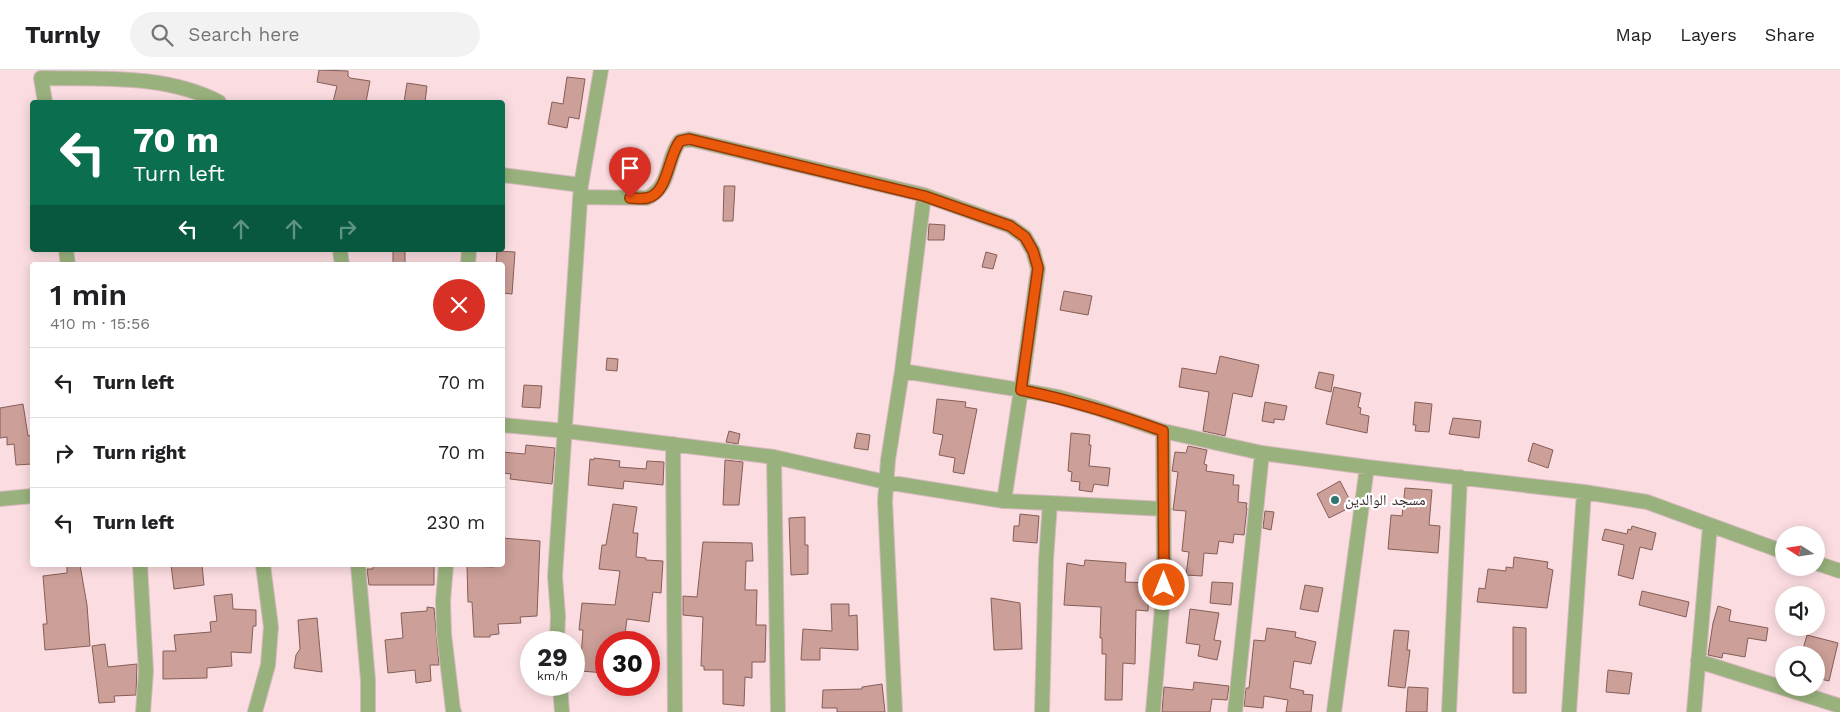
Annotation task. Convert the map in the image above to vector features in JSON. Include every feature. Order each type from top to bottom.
[{"type":"street","points":[[557,631],[555,576],[566,431],[580,191],[602,70]]},
{"type":"street","points":[[45,100],[41,78],[81,74],[148,81],[182,89],[213,100]]},
{"type":"street","points":[[505,176],[580,191],[647,198],[656,194],[664,183],[674,148],[680,141],[689,139],[924,196],[1010,226],[1025,237],[1033,251],[1038,268],[1004,501]]},
{"type":"street","points":[[895,712],[886,482],[924,196]]},
{"type":"street","points":[[902,371],[1058,397],[1163,431],[1262,453],[1584,492],[1648,502],[1775,549]]},
{"type":"street","points":[[505,425],[774,457],[886,482],[1004,501],[1164,509]]},
{"type":"street","points":[[1153,712],[1164,585],[1163,431]]},
{"type":"street","points":[[673,444],[675,712]]},
{"type":"street","points":[[1235,712],[1262,453]]},
{"type":"street","points":[[774,457],[778,712]]},
{"type":"street","points":[[1334,712],[1367,467]]},
{"type":"street","points":[[1449,712],[1460,478]]},
{"type":"street","points":[[1569,712],[1584,492]]},
{"type":"street","points":[[0,499],[30,496]]},
{"type":"street","points":[[1042,712],[1046,560],[1050,504]]},
{"type":"street","points":[[1694,712],[1710,526]]},
{"type":"street","points":[[1825,566],[1840,571]]},
{"type":"street","points":[[140,567],[146,671],[143,712]]},
{"type":"street","points":[[255,712],[268,665],[271,627],[263,567]]},
{"type":"street","points":[[358,567],[368,680],[368,712]]},
{"type":"street","points":[[446,567],[443,601],[444,634],[454,712]]},
{"type":"street","points":[[1698,661],[1840,706]]},
{"type":"street","points":[[561,696],[562,712]]},
{"type":"building","points":[[319,70],[348,71],[350,78],[370,81],[366,100],[334,100],[337,86],[317,82]]},
{"type":"building","points":[[567,77],[585,79],[579,119],[569,117],[567,128],[548,124],[552,102],[563,104]]},
{"type":"building","points":[[407,83],[427,86],[425,100],[404,100]]},
{"type":"building","points":[[724,186],[735,186],[733,221],[723,221]]},
{"type":"building","points":[[929,224],[945,225],[944,240],[928,240]]},
{"type":"building","points":[[393,252],[405,252],[405,262],[393,262]]},
{"type":"building","points":[[497,252],[515,252],[512,294],[505,293],[505,262],[496,262]]},
{"type":"building","points":[[986,252],[997,255],[993,269],[982,267]]},
{"type":"building","points":[[1064,291],[1092,296],[1088,315],[1060,310]]},
{"type":"building","points":[[1220,356],[1259,365],[1252,397],[1233,393],[1225,436],[1203,431],[1209,392],[1179,387],[1182,368],[1216,374]]},
{"type":"building","points":[[607,358],[618,359],[617,371],[606,370]]},
{"type":"building","points":[[1319,372],[1334,375],[1331,392],[1315,388]]},
{"type":"building","points":[[524,385],[542,386],[540,408],[522,407]]},
{"type":"building","points":[[1334,387],[1361,393],[1358,407],[1361,408],[1360,414],[1369,416],[1367,433],[1326,424]]},
{"type":"building","points":[[937,399],[966,402],[965,407],[977,409],[964,474],[953,472],[955,458],[939,455],[943,435],[933,433]]},
{"type":"building","points":[[1265,402],[1287,406],[1284,420],[1274,419],[1274,423],[1262,421]]},
{"type":"building","points":[[1415,402],[1432,404],[1429,432],[1415,431],[1416,425],[1413,425]]},
{"type":"building","points":[[23,404],[28,436],[30,436],[30,464],[16,465],[14,444],[7,445],[7,437],[0,438],[0,408]]},
{"type":"building","points":[[1453,418],[1481,421],[1479,438],[1449,434]]},
{"type":"building","points":[[729,431],[740,434],[738,444],[726,442]]},
{"type":"building","points":[[857,433],[870,435],[868,450],[854,448]]},
{"type":"building","points":[[1071,433],[1090,435],[1089,466],[1110,468],[1108,486],[1094,484],[1092,492],[1079,490],[1080,482],[1071,481],[1072,472],[1068,471]]},
{"type":"building","points":[[1533,443],[1553,450],[1548,468],[1528,461]]},
{"type":"building","points":[[526,445],[555,448],[552,484],[510,479],[511,474],[505,473],[505,452],[525,454]]},
{"type":"building","points":[[1188,446],[1207,450],[1204,464],[1207,465],[1206,471],[1234,475],[1233,485],[1239,485],[1238,502],[1247,503],[1244,535],[1234,534],[1233,543],[1219,541],[1217,554],[1204,553],[1202,576],[1186,575],[1189,552],[1182,551],[1186,511],[1173,510],[1178,472],[1172,471],[1175,452],[1186,453]]},
{"type":"building","points":[[594,458],[620,461],[619,467],[646,469],[647,461],[664,462],[663,485],[624,481],[623,489],[588,485],[590,459],[594,460]]},
{"type":"building","points":[[725,460],[743,462],[739,505],[723,505]]},
{"type":"building","name":"مسجد الوالدين","points":[[1340,481],[1353,506],[1329,518],[1317,494]]},
{"type":"building","points":[[1405,488],[1432,490],[1429,525],[1440,526],[1438,553],[1388,549],[1391,515],[1402,516]]},
{"type":"building","points":[[613,504],[637,507],[633,533],[638,533],[636,557],[646,558],[646,560],[663,561],[661,593],[653,592],[649,622],[627,619],[625,631],[595,631],[595,672],[585,671],[585,631],[579,630],[582,603],[615,605],[620,571],[599,569],[602,545],[606,545]]},
{"type":"building","points":[[1265,511],[1274,512],[1271,530],[1263,528]]},
{"type":"building","points":[[1020,514],[1039,516],[1037,543],[1013,541],[1014,526],[1019,526]]},
{"type":"building","points":[[805,517],[805,545],[808,545],[808,574],[791,575],[789,518]]},
{"type":"building","points":[[1632,526],[1656,533],[1652,550],[1640,547],[1633,579],[1618,575],[1624,545],[1602,540],[1605,529],[1627,534],[1628,529],[1631,530]]},
{"type":"building","points":[[505,538],[540,541],[537,616],[520,617],[521,623],[498,624],[499,634],[490,635],[490,637],[474,637],[472,602],[468,602],[467,567],[505,567]]},
{"type":"building","points":[[703,542],[752,543],[753,561],[746,561],[745,590],[757,590],[756,625],[766,625],[765,662],[752,662],[752,678],[745,677],[744,706],[723,704],[723,670],[704,670],[704,666],[701,666],[703,617],[683,615],[683,596],[697,597]]},
{"type":"building","points":[[1514,557],[1548,562],[1547,568],[1553,570],[1547,608],[1477,602],[1479,588],[1485,589],[1488,569],[1506,571],[1506,567],[1513,568]]},
{"type":"building","points":[[1085,560],[1126,563],[1125,582],[1149,583],[1148,611],[1136,610],[1135,664],[1123,663],[1122,700],[1105,700],[1106,654],[1102,654],[1102,638],[1100,638],[1101,607],[1064,605],[1067,563],[1084,566]]},
{"type":"building","points":[[67,567],[80,567],[87,605],[90,646],[45,650],[43,624],[47,624],[43,576],[67,573]]},
{"type":"building","points":[[171,567],[202,567],[204,585],[174,589]]},
{"type":"building","points":[[373,567],[434,567],[434,585],[369,585],[367,569],[373,569]]},
{"type":"building","points":[[1212,582],[1233,583],[1231,605],[1210,603]]},
{"type":"building","points":[[1305,585],[1323,588],[1318,612],[1300,609]]},
{"type":"building","points":[[1642,591],[1689,602],[1686,617],[1639,605]]},
{"type":"building","points":[[232,594],[233,609],[256,610],[256,626],[253,626],[251,653],[231,652],[232,666],[207,668],[207,678],[163,679],[163,651],[176,651],[174,635],[211,632],[210,622],[217,621],[214,596]]},
{"type":"building","points":[[991,598],[1020,603],[1022,649],[994,650]]},
{"type":"building","points":[[831,604],[849,604],[849,616],[857,615],[858,650],[820,648],[820,660],[801,660],[803,629],[832,631]]},
{"type":"building","points":[[1718,606],[1731,610],[1729,621],[1768,628],[1766,641],[1748,638],[1745,657],[1723,653],[1722,658],[1708,655]]},
{"type":"building","points":[[427,607],[434,608],[439,665],[430,665],[431,681],[416,683],[415,670],[388,673],[385,640],[403,638],[401,613],[427,611]]},
{"type":"building","points":[[1190,609],[1219,613],[1214,640],[1221,641],[1217,660],[1198,656],[1200,645],[1186,643]]},
{"type":"building","points":[[317,618],[322,672],[294,668],[296,655],[300,649],[298,620]]},
{"type":"building","points":[[1513,627],[1526,628],[1526,693],[1513,693]]},
{"type":"building","points":[[1267,628],[1296,632],[1295,637],[1316,642],[1311,664],[1294,661],[1290,688],[1304,691],[1303,694],[1313,695],[1311,712],[1286,712],[1288,700],[1264,696],[1263,708],[1244,706],[1246,688],[1249,688],[1254,640],[1265,641]]},
{"type":"building","points":[[1394,630],[1409,631],[1407,650],[1410,650],[1405,688],[1388,686]]},
{"type":"building","points":[[1807,636],[1838,643],[1829,681],[1825,680],[1825,646],[1804,646]]},
{"type":"building","points":[[105,644],[108,667],[137,664],[136,695],[114,696],[115,702],[99,703],[92,646]]},
{"type":"building","points":[[1608,670],[1632,673],[1629,694],[1606,692]]},
{"type":"building","points":[[1194,682],[1229,686],[1227,700],[1212,699],[1210,712],[1162,712],[1164,687],[1193,690]]},
{"type":"building","points":[[882,684],[885,712],[837,712],[837,708],[822,708],[823,690],[862,689],[862,687]]},
{"type":"building","points":[[1408,687],[1428,688],[1427,712],[1406,712]]},
{"type":"place","name":"مسجد الوالدين","points":[[1335,500]]},
{"type":"route","points":[[630,198],[647,198],[656,194],[664,183],[674,148],[680,141],[689,139],[924,196],[1010,226],[1025,237],[1033,251],[1038,268],[1021,390],[1058,397],[1163,431],[1164,585]]}]
